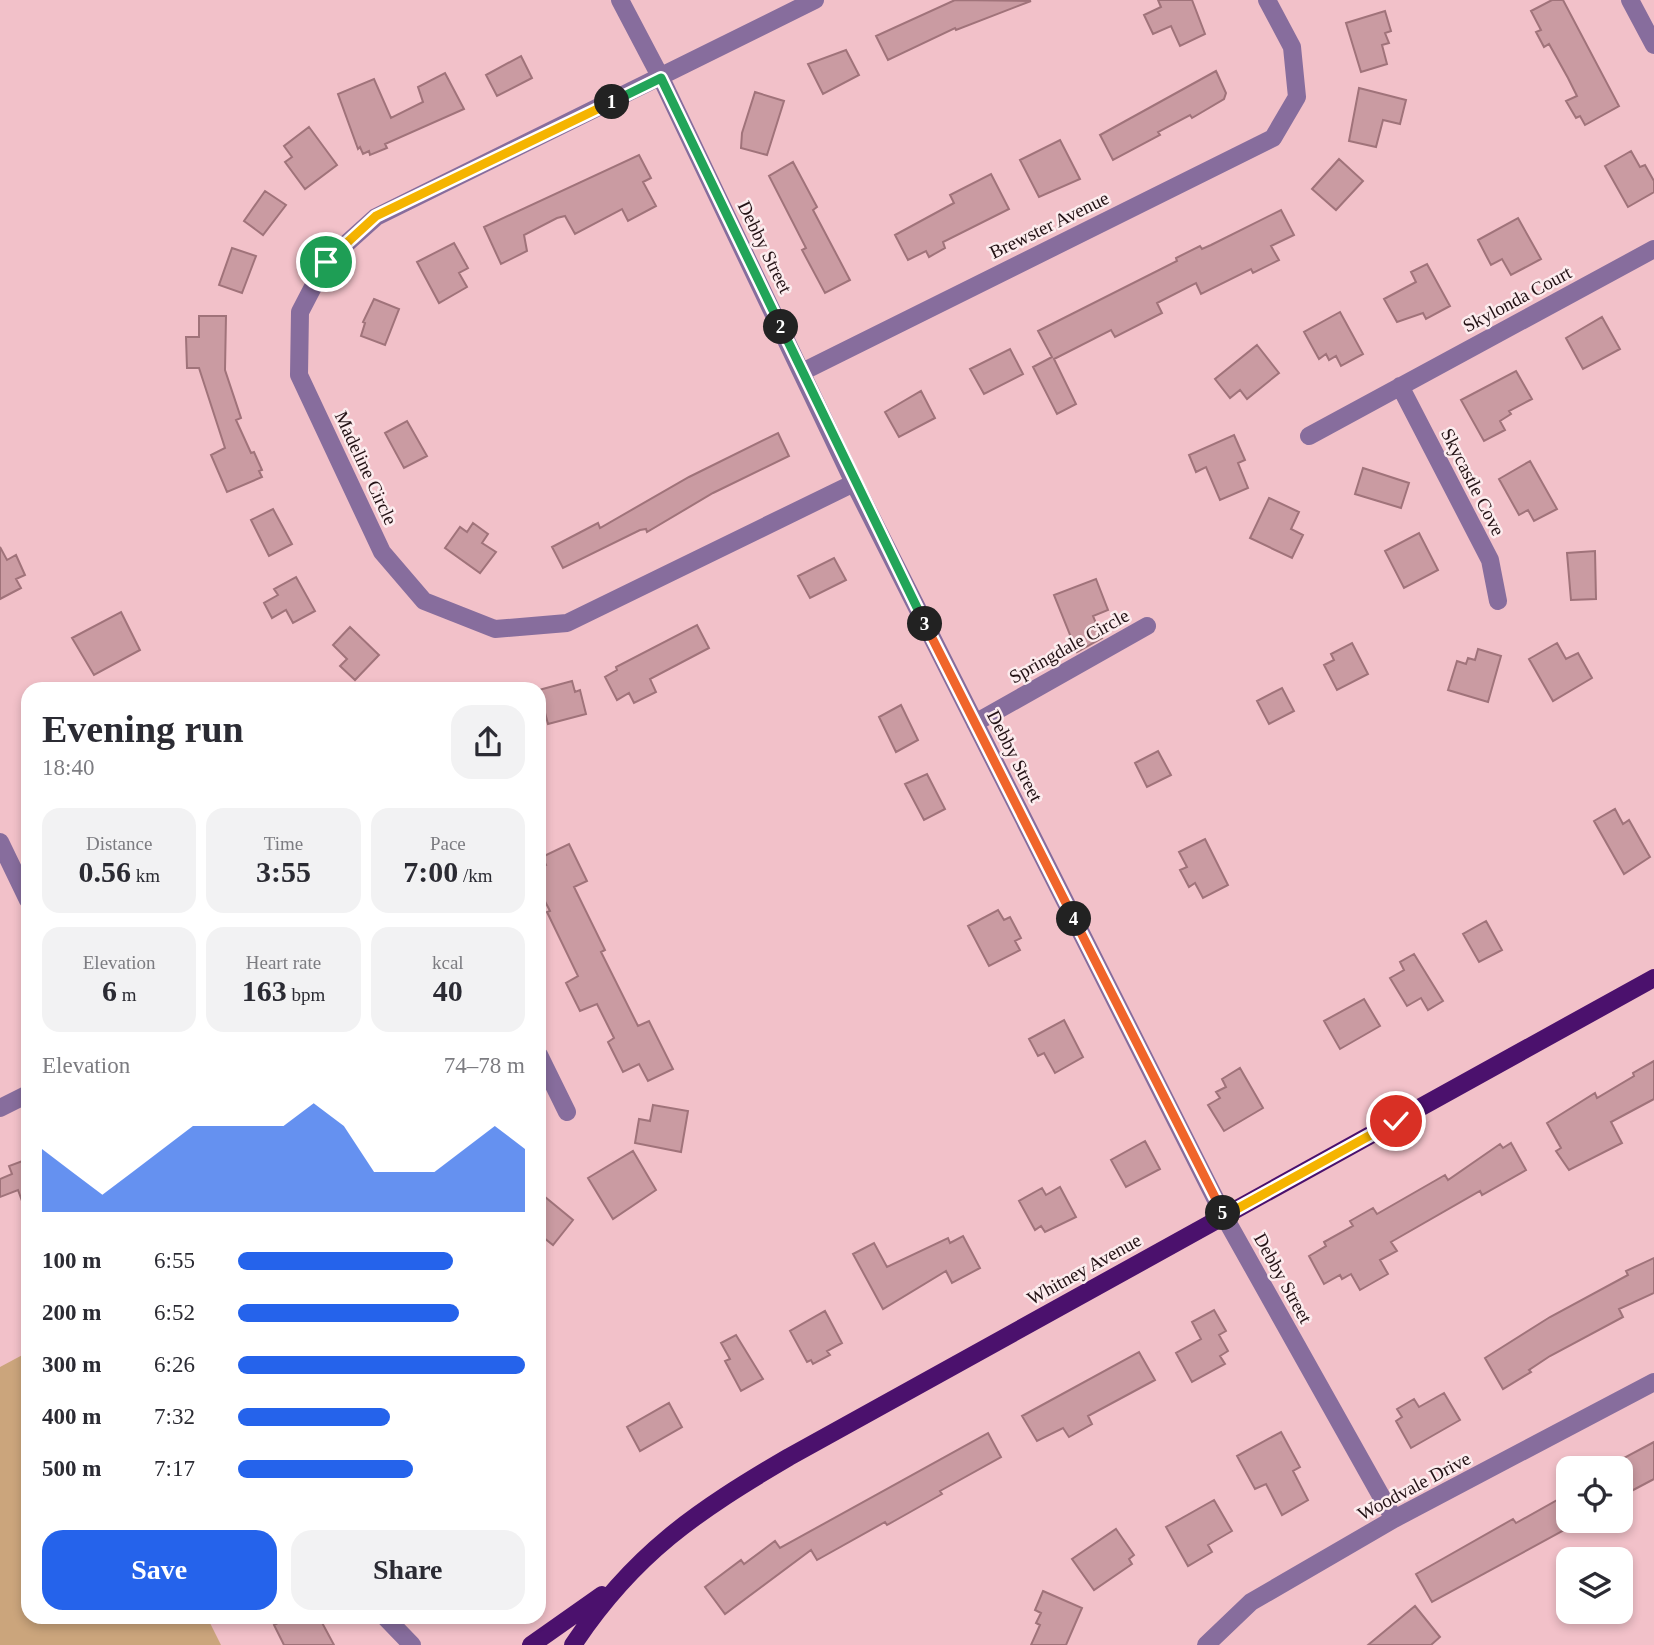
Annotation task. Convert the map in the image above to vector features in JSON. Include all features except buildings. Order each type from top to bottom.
[{"type":"main road","name":"Whitney Avenue","points":[[572,1645],[638,1563],[708,1505],[789,1457],[1654,978]]},
{"type":"main road","points":[[531,1645],[622,1581]]},
{"type":"street","name":"Debby Street","points":[[620,0],[661,78],[854,483],[1224,1216],[1394,1519]]},
{"type":"street","name":"Madeline Circle","points":[[815,0],[376,216],[326,262],[300,312],[299,375],[382,552],[424,601],[495,629],[567,623],[854,483]]},
{"type":"street","name":"Brewster Avenue","points":[[802,372],[1273,138],[1297,97],[1292,47],[1267,0]]},
{"type":"street","points":[[1630,0],[1654,44]]},
{"type":"street","name":"Skylonda Court","points":[[1309,436],[1654,249]]},
{"type":"street","name":"Skycastle Cove","points":[[1400,386],[1490,560],[1498,601]]},
{"type":"street","name":"Springdale Circle","points":[[975,723],[1147,626]]},
{"type":"street","points":[[0,842],[21,886]]},
{"type":"street","points":[[546,1069],[567,1112]]},
{"type":"street","points":[[0,1108],[21,1098]]},
{"type":"street","name":"Woodvale Drive","points":[[1206,1645],[1251,1602],[1394,1519],[1654,1382]]},
{"type":"street","points":[[392,1624],[412,1645]]},
{"type":"shaded area","points":[[21,1356],[21,1624],[210,1624],[221,1645],[0,1645],[0,1367]]},
{"type":"route","points":[[326,262],[376,216],[661,78],[854,483],[1224,1216],[1396,1121]]}]
